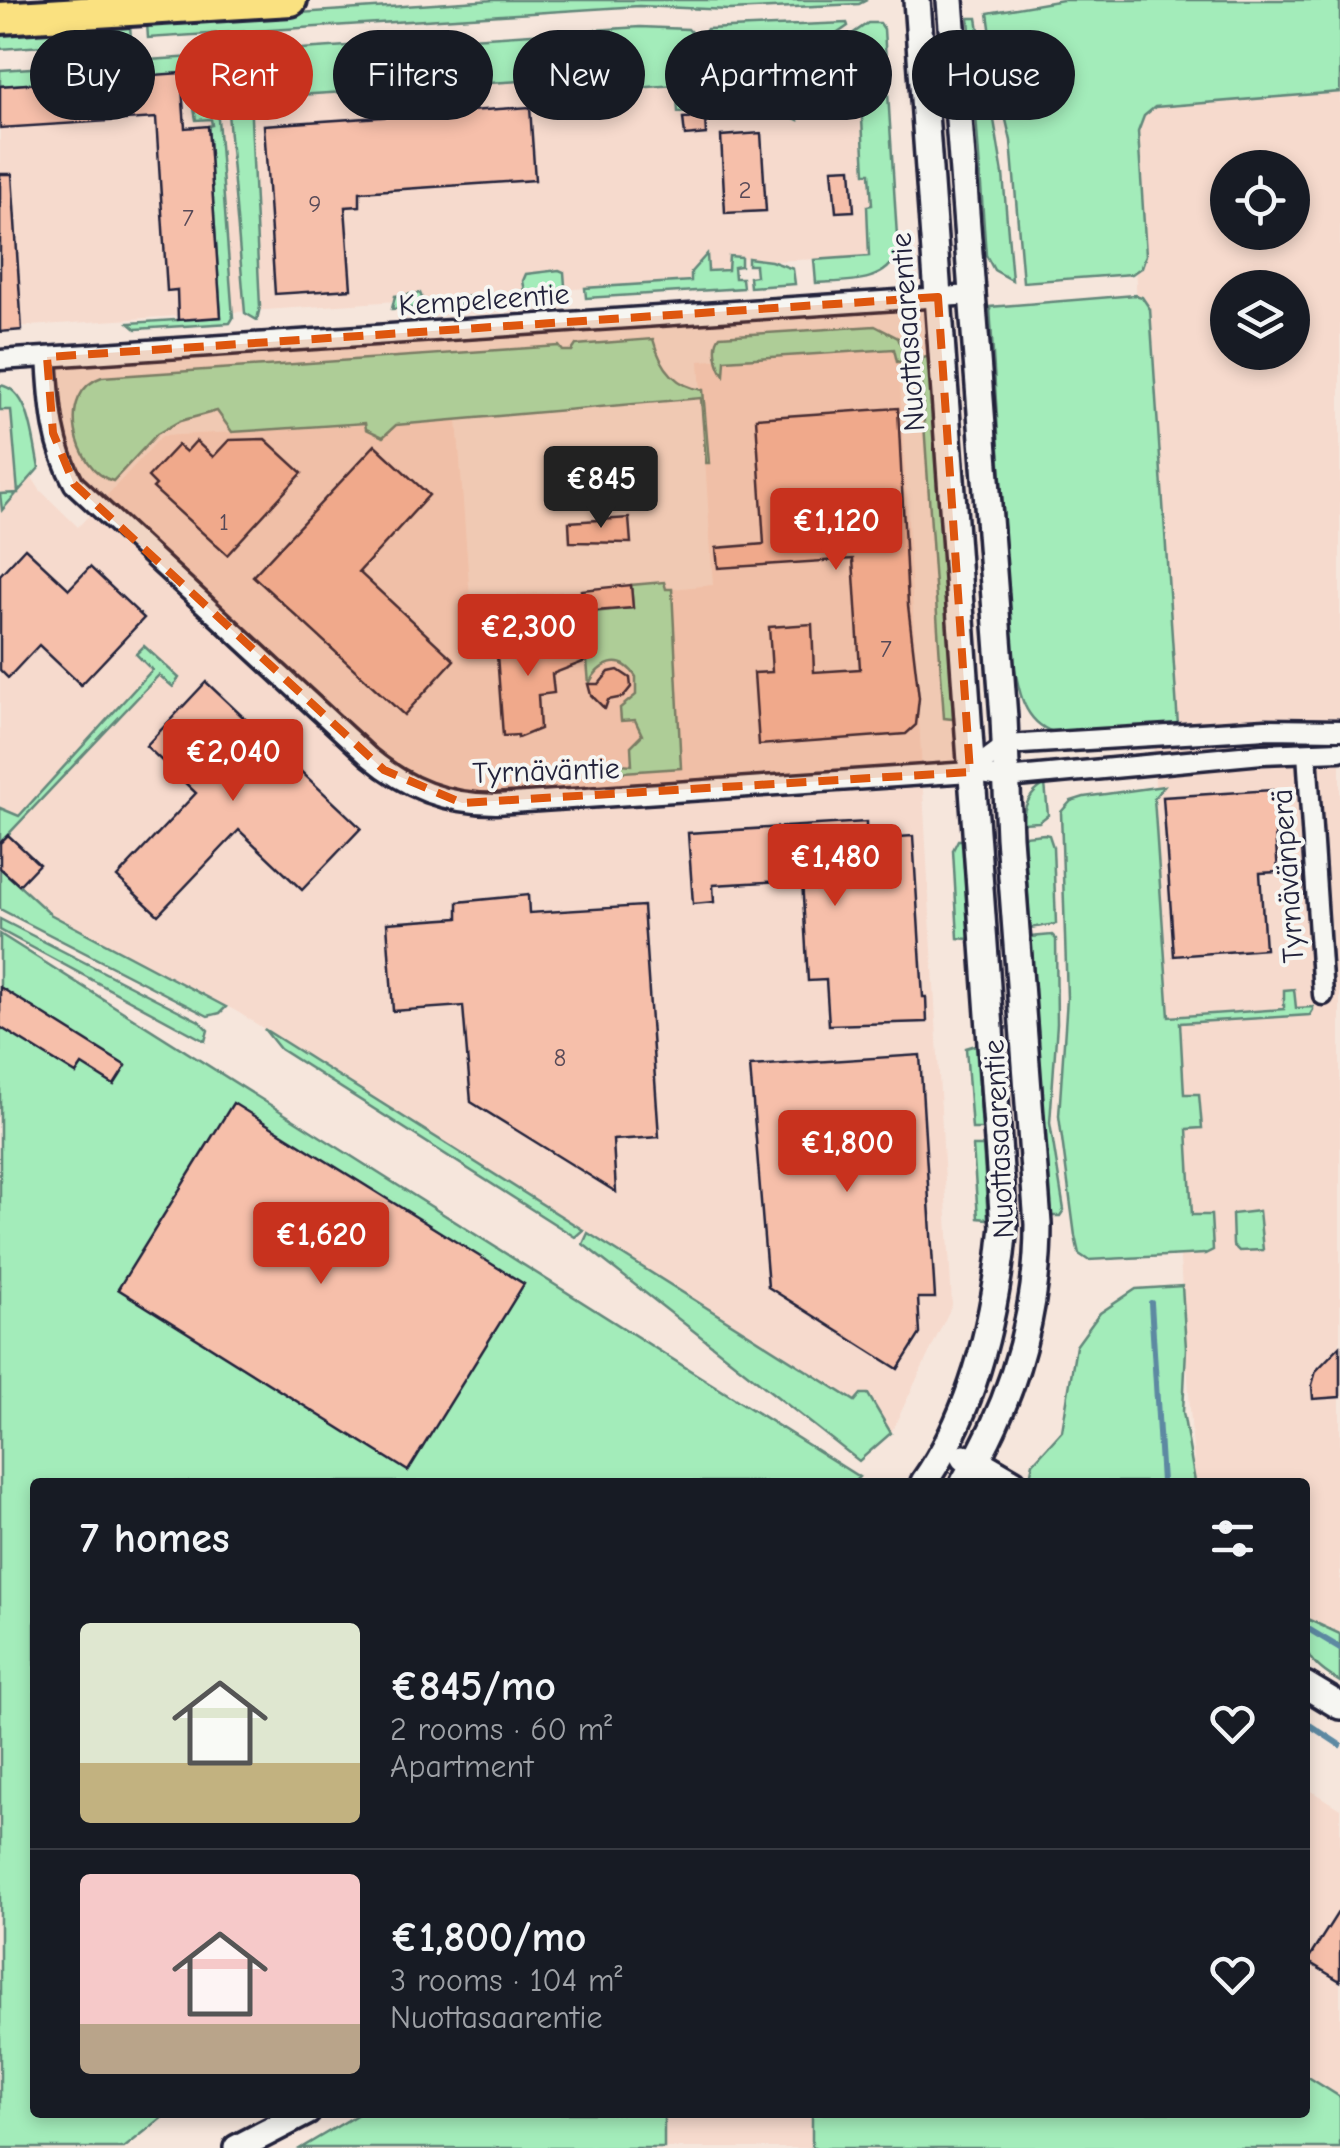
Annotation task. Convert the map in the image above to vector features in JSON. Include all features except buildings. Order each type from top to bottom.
[{"type":"main road","points":[[0,18],[291,0]]},
{"type":"main road","name":"Nuottasaarentie","points":[[917,0],[1004,1226],[984,1347],[944,1453],[927,1478]]},
{"type":"main road","name":"Nuottasaarentie","points":[[950,0],[1038,1224],[1032,1310],[1006,1401],[968,1477]]},
{"type":"main road","points":[[944,1453],[968,1477]]},
{"type":"main road","points":[[1310,1687],[1340,1706]]},
{"type":"main road","points":[[235,2148],[272,2118]]},
{"type":"main road","points":[[235,2148],[295,2118]]},
{"type":"street","name":"Kempeleentie","points":[[0,360],[972,295]]},
{"type":"street","name":"Tyrnäväntie","points":[[46,357],[53,433],[62,463],[74,484],[368,757],[403,783],[443,799],[496,804],[970,772],[1007,778],[1262,754],[1340,751]]},
{"type":"street","points":[[970,772],[1006,745],[1260,729],[1340,730]]},
{"type":"street","name":"Tyrnävänperä","points":[[1307,753],[1323,995]]},
{"type":"highlighted area","points":[[938,297],[970,772],[462,803],[384,770],[74,484],[53,433],[47,357]]},
{"type":"shaded area","points":[[175,61],[175,120],[313,120],[313,94],[333,93],[333,120],[493,120],[493,83],[513,82],[513,120],[645,120],[645,87],[665,86],[665,120],[862,120],[865,172],[870,173],[872,206],[867,206],[869,257],[771,261],[730,256],[729,270],[707,271],[706,255],[691,272],[692,281],[0,328],[0,74],[30,72],[30,120],[155,120],[155,63]]},
{"type":"shaded area","points":[[1340,86],[1340,1634],[1310,1620],[1310,1478],[1195,1478],[1164,1022],[1129,101]]},
{"type":"shaded area","points":[[898,348],[952,1305],[891,1433],[868,1394],[861,1394],[855,1401],[236,1011],[49,914],[0,868],[0,393],[7,393],[27,469],[40,490],[78,527],[162,436],[457,420],[470,599],[664,582],[677,763],[589,764],[580,769],[482,775],[482,782],[680,768],[672,589],[713,585],[699,361]]},
{"type":"shaded area","points":[[1310,1790],[1340,1809],[1340,2097],[1310,2078]]},
{"type":"shaded area","points":[[664,2118],[812,2118],[812,2148],[664,2148]]},
{"type":"green space","points":[[494,0],[867,0],[859,4],[729,10],[639,6],[271,30],[175,30],[175,36],[155,38],[155,30],[147,30],[147,23]]},
{"type":"green space","points":[[1063,0],[1336,0],[1340,3],[1340,92],[1155,107],[1144,116],[1138,132],[1146,255],[1142,267],[1132,274],[1023,282],[1006,120],[1075,120],[1075,30],[990,30],[988,13]]},
{"type":"green space","points":[[969,18],[977,18],[979,30],[970,30]]},
{"type":"green space","points":[[847,23],[848,26],[842,30],[707,29]]},
{"type":"green space","points":[[868,23],[880,23],[884,30],[858,30]]},
{"type":"green space","points":[[130,24],[130,30],[43,30]]},
{"type":"green space","points":[[640,27],[689,30],[665,30],[665,86],[645,87],[645,30],[594,30]]},
{"type":"green space","points":[[30,31],[30,47],[0,49],[0,33]]},
{"type":"green space","points":[[513,35],[513,82],[493,83],[493,37]]},
{"type":"green space","points":[[333,47],[333,93],[313,94],[313,48]]},
{"type":"green space","points":[[175,58],[175,74],[155,76],[155,60]]},
{"type":"green space","points":[[30,68],[30,84],[0,86],[0,70]]},
{"type":"green space","points":[[211,120],[218,120],[233,318],[230,323],[136,329],[129,323],[221,317],[208,126],[212,125]]},
{"type":"green space","points":[[229,120],[251,120],[260,307],[257,320],[245,313]]},
{"type":"green space","points":[[862,120],[890,120],[898,252],[892,263],[874,276],[816,283],[814,260],[869,256],[867,206],[872,205],[870,173],[865,173]]},
{"type":"green space","points":[[976,120],[994,120],[1012,280],[994,270],[986,255]]},
{"type":"green space","points":[[707,254],[708,271],[728,270],[729,256],[741,257],[741,266],[734,267],[735,278],[742,278],[743,288],[586,298],[585,288],[691,281],[691,272]]},
{"type":"green space","points":[[748,258],[793,269],[795,284],[750,287],[749,277],[756,276],[755,265],[748,265]]},
{"type":"green space","points":[[564,272],[566,299],[527,302],[523,281],[526,274]]},
{"type":"green space","points":[[420,293],[423,301],[497,294],[500,303],[392,309],[395,296]]},
{"type":"green space","points":[[1142,297],[1150,309],[1178,726],[1053,732],[1027,710],[1012,653],[990,307]]},
{"type":"green space","points":[[875,326],[898,338],[908,361],[897,362],[894,349],[725,360],[724,375],[716,356],[720,336]]},
{"type":"green space","points":[[653,339],[670,373],[684,384],[703,390],[709,463],[701,398],[396,425],[383,437],[366,429],[365,423],[232,432],[217,411],[180,421],[157,434],[113,481],[88,462],[76,430],[79,398],[88,385],[102,377],[559,346],[563,351],[572,351],[576,345]]},
{"type":"green space","points":[[930,356],[953,719],[944,718],[920,364]]},
{"type":"green space","points":[[0,385],[18,396],[24,407],[39,468],[18,492],[11,410],[0,410]]},
{"type":"green space","points":[[17,493],[2,510],[0,494]]},
{"type":"green space","points":[[664,582],[666,589],[672,589],[681,768],[609,773],[609,763],[632,765],[631,746],[642,735],[635,720],[621,721],[620,708],[636,695],[636,677],[630,669],[616,663],[604,666],[589,684],[583,613],[633,608],[631,585]]},
{"type":"green space","points":[[144,646],[179,678],[173,687],[159,675],[0,843],[0,808],[19,816],[152,670],[136,654]]},
{"type":"green space","points":[[1045,784],[1048,815],[1039,822],[1023,823],[1028,801]]},
{"type":"green space","points":[[1164,786],[1154,798],[1169,1017],[1284,1009],[1284,990],[1294,989],[1296,1008],[1313,1010],[1310,1015],[1180,1023],[1184,1094],[1199,1094],[1202,1128],[1187,1129],[1192,1215],[1211,1215],[1213,1250],[1205,1254],[1088,1260],[1079,1254],[1075,1236],[1059,1116],[1067,998],[1061,812],[1071,801],[1084,797]]},
{"type":"green space","points":[[1049,835],[1053,847],[1056,924],[1030,928],[1024,836]]},
{"type":"green space","points":[[958,840],[963,840],[969,939],[958,938],[953,850]]},
{"type":"green space","points":[[0,868],[50,914],[226,1007],[208,1016],[0,909]]},
{"type":"green space","points":[[0,919],[199,1021],[208,1030],[205,1041],[0,930]]},
{"type":"green space","points":[[0,934],[859,1477],[30,1478],[30,2118],[162,2118],[124,2148],[0,2148]]},
{"type":"green space","points":[[1052,935],[1056,939],[1057,1023],[1050,1123],[1064,1210],[1060,1216],[1049,1216],[1031,937]]},
{"type":"green space","points":[[264,1029],[583,1230],[575,1237],[280,1049]]},
{"type":"green space","points":[[976,1045],[982,1129],[972,1129],[966,1048]]},
{"type":"green space","points":[[973,1146],[983,1146],[988,1219],[978,1218]]},
{"type":"green space","points":[[1259,1211],[1263,1250],[1239,1251],[1233,1245],[1232,1214]]},
{"type":"green space","points":[[588,1233],[855,1401],[861,1394],[868,1394],[891,1433],[859,1461],[583,1244]]},
{"type":"green space","points":[[1182,1286],[1186,1348],[1183,1412],[1194,1478],[1030,1478],[1033,1463],[1062,1431],[1076,1346],[1100,1313],[1136,1289]]},
{"type":"green space","points":[[1310,1620],[1340,1634],[1340,1682],[1310,1656]]},
{"type":"green space","points":[[1310,2078],[1340,2097],[1340,2148],[812,2148],[812,2118],[1310,2118]]},
{"type":"green space","points":[[352,2118],[664,2118],[664,2148],[301,2148]]},
{"type":"waterway","points":[[1151,1303],[1162,1478]]},
{"type":"waterway","points":[[1310,1630],[1340,1648]]},
{"type":"waterway","points":[[1310,1725],[1340,1745]]}]
